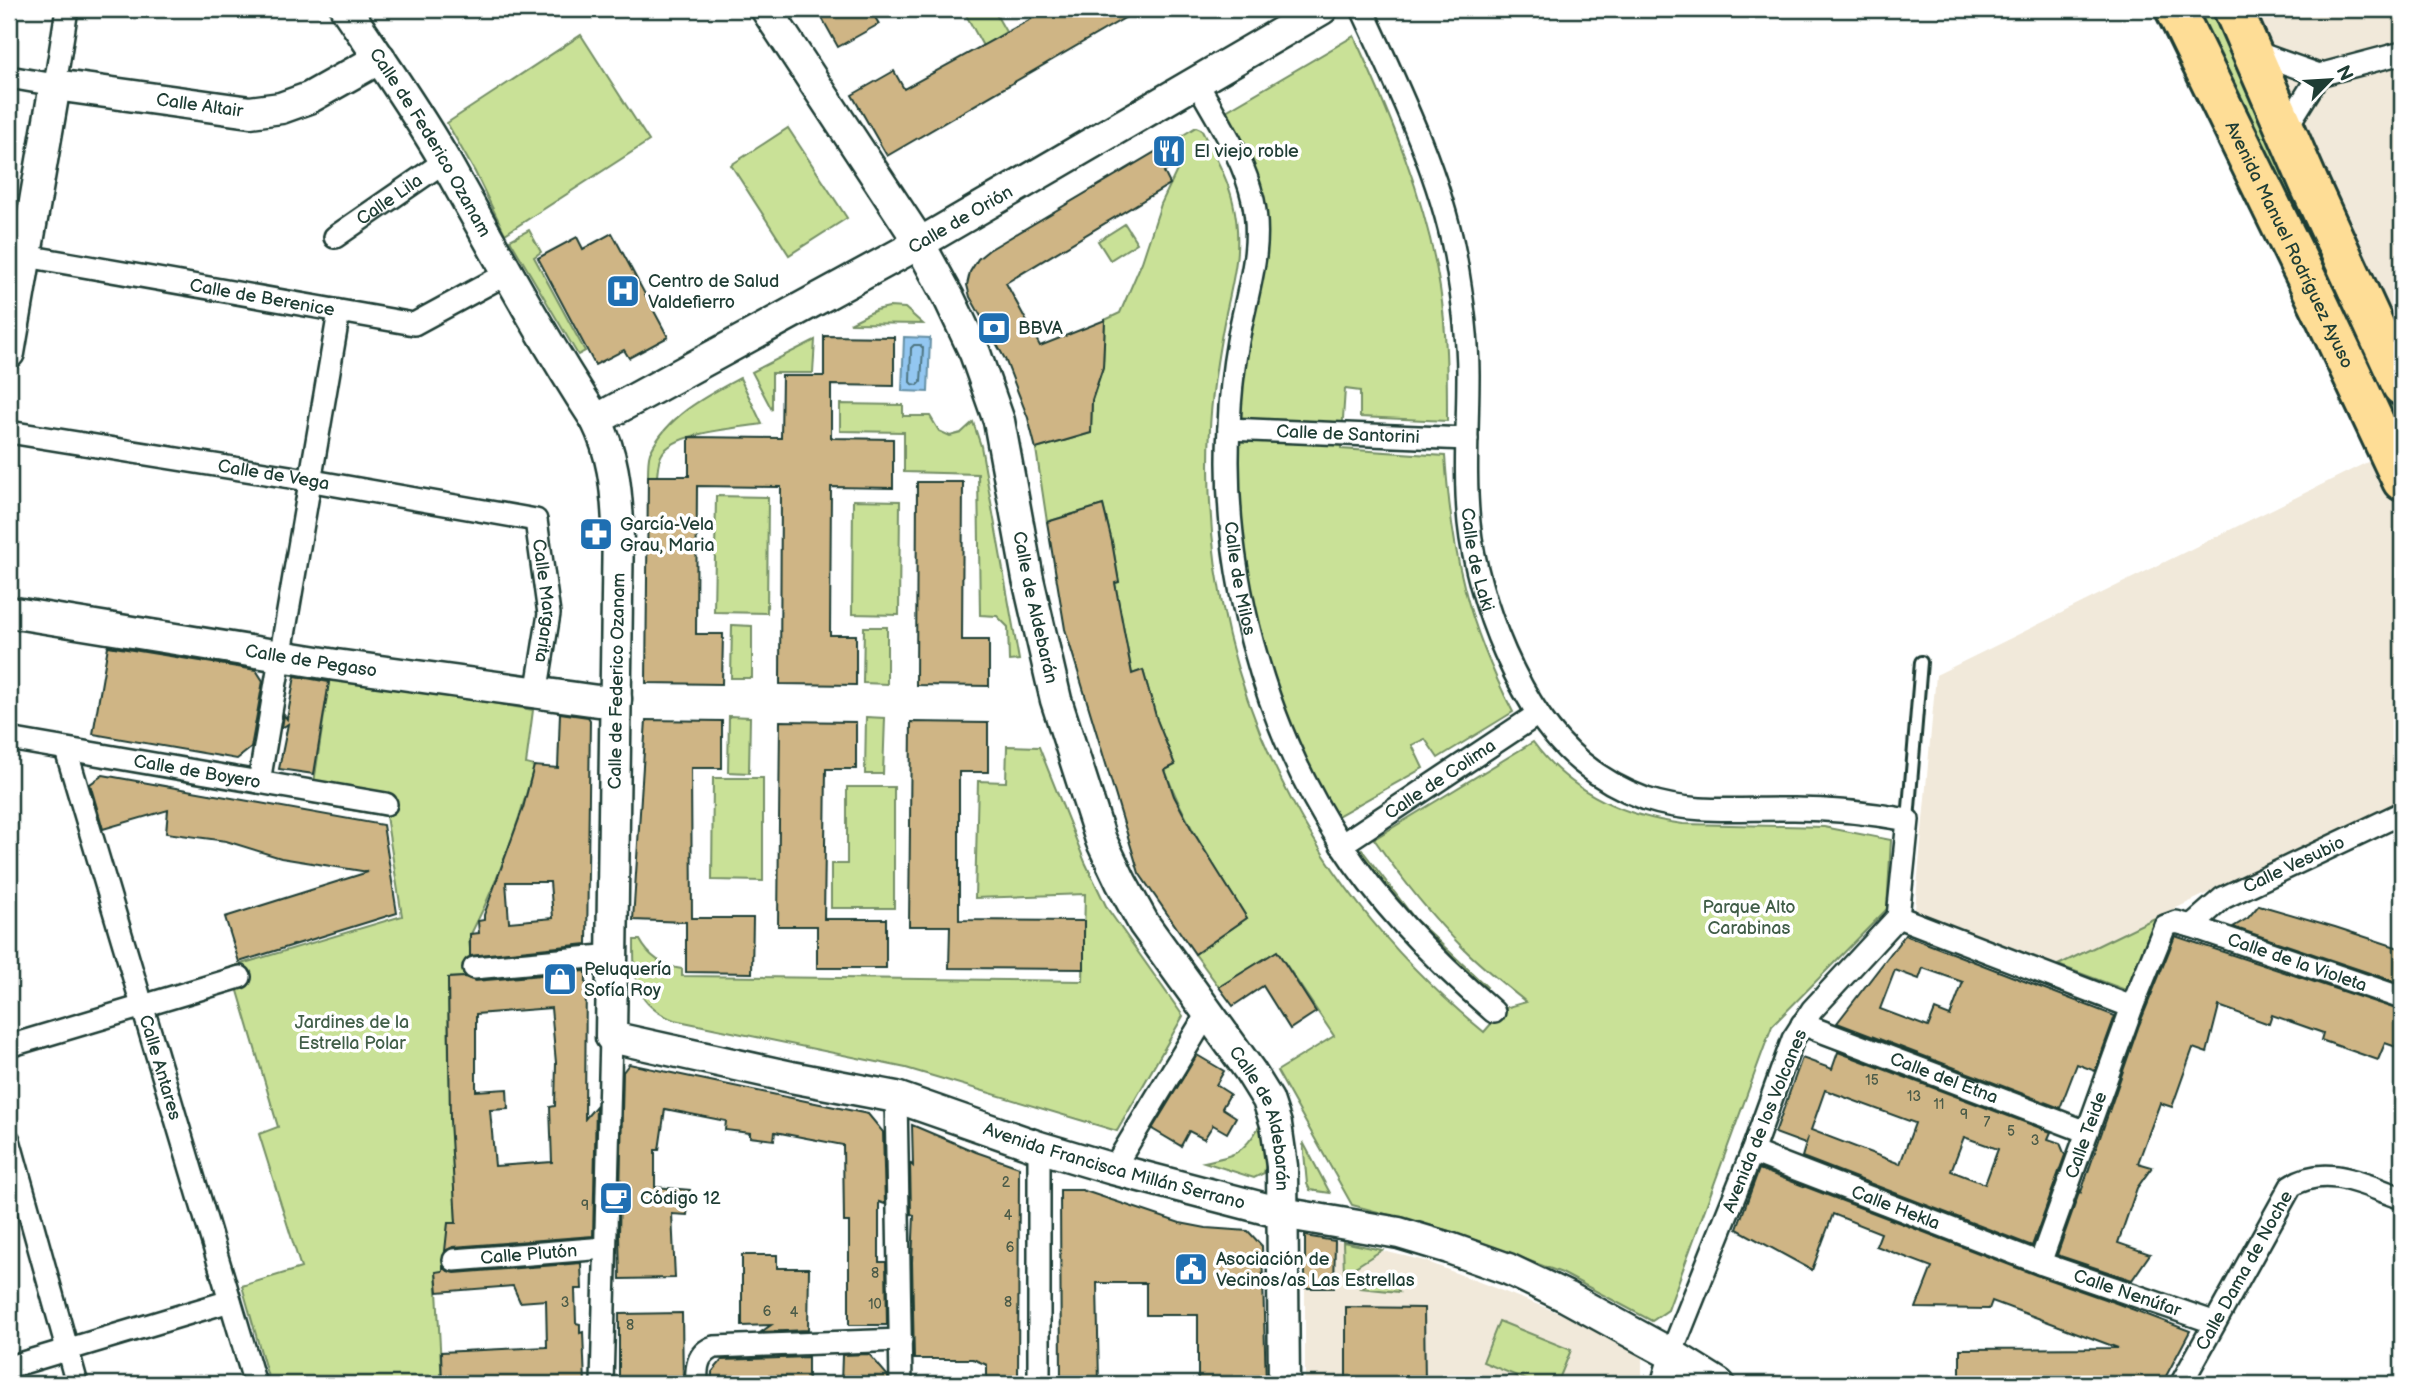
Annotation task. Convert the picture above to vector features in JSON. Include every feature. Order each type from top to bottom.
[{"type":"highway","name":"Avenida Manuel Rodríguez Ayuso","points":[[2175,9],[2402,481]]},
{"type":"highway","points":[[2233,9],[2402,386]]},
{"type":"street","points":[[9,353],[18,254],[55,85],[67,9]]},
{"type":"street","name":"Calle de Federico Ozanam","points":[[346,9],[445,161],[506,274],[596,420],[612,459],[617,499],[616,699],[613,955],[602,1384]]},
{"type":"street","name":"Calle de Aldebarán","points":[[766,9],[919,243],[975,353],[999,421],[1028,579],[1056,700],[1101,840],[1144,924],[1268,1100],[1280,1148],[1284,1384]]},
{"type":"street","name":"Calle de Orión","points":[[596,420],[919,243],[1322,9]]},
{"type":"street","name":"Calle de Laki","points":[[1362,9],[1420,142],[1445,213],[1454,252],[1465,331],[1468,371],[1469,522],[1474,556],[1482,590],[1497,632],[1538,714],[1581,763],[1646,799],[1715,811],[1798,809],[1863,813],[1908,820]]},
{"type":"street","points":[[2252,51],[2319,75],[2402,53]]},
{"type":"street","name":"Calle Altair","points":[[9,77],[250,112],[281,108],[309,98],[380,58]]},
{"type":"street","points":[[2286,128],[2319,75]]},
{"type":"street","name":"Calle de Milos","points":[[1196,81],[1234,150],[1253,199],[1257,226],[1251,283],[1238,341],[1229,429],[1230,529],[1242,600],[1259,664],[1304,780],[1341,845],[1417,938],[1494,1012]]},
{"type":"street","name":"Calle Lila","points":[[335,237],[445,161]]},
{"type":"street","name":"Calle de Berenice","points":[[18,254],[414,324],[506,274]]},
{"type":"street","points":[[259,782],[339,312]]},
{"type":"street","name":"Calle de Santorini","points":[[1229,429],[1467,439]]},
{"type":"street","name":"Calle de Vega","points":[[9,432],[536,520]]},
{"type":"street","name":"Calle Margarita","points":[[536,520],[549,614],[538,682]]},
{"type":"street","name":"Calle de Pegaso","points":[[9,612],[336,665],[598,701],[616,699]]},
{"type":"street","name":"Calle de Colima","points":[[1341,845],[1538,714]]},
{"type":"street","name":"Calle de Boyero","points":[[9,739],[386,804]]},
{"type":"street","name":"Calle Antares","points":[[66,750],[255,1384]]},
{"type":"street","name":"Calle Vesubio","points":[[2191,926],[2223,898],[2402,813]]},
{"type":"street","points":[[1908,820],[1898,917],[2132,1007]]},
{"type":"street","name":"Avenida de los Volcanes","points":[[1662,1384],[1671,1354],[1752,1152],[1793,1039],[1802,1024],[1898,917]]},
{"type":"street","name":"Calle Teide","points":[[2040,1263],[2132,1007],[2165,926],[2176,922],[2191,926]]},
{"type":"street","name":"Calle de la Violeta","points":[[2191,926],[2402,998]]},
{"type":"street","points":[[474,968],[613,955]]},
{"type":"street","points":[[9,1046],[240,977]]},
{"type":"street","points":[[1113,1169],[1208,1012]]},
{"type":"street","name":"Calle del Etna","points":[[1802,1024],[2087,1132]]},
{"type":"street","name":"Avenida Francisca Millán Serrano","points":[[611,1037],[896,1097],[1039,1147],[1113,1169],[1282,1213],[1399,1233],[1508,1269],[1567,1297],[1720,1384]]},
{"type":"street","points":[[896,1097],[901,1384]]},
{"type":"street","points":[[9,1140],[78,1384]]},
{"type":"street","points":[[1039,1147],[1039,1384]]},
{"type":"street","name":"Calle Hekla","points":[[1752,1152],[2040,1263]]},
{"type":"street","name":"Calle Dama de Noche","points":[[2181,1384],[2213,1322],[2291,1186],[2309,1177],[2326,1175],[2402,1198]]},
{"type":"street","name":"Calle Plutón","points":[[454,1260],[604,1248]]},
{"type":"street","name":"Calle Nenúfar","points":[[2040,1263],[2213,1322]]},
{"type":"street","points":[[9,1367],[230,1301]]},
{"type":"street","points":[[696,1384],[696,1372],[701,1357],[704,1352],[714,1347],[901,1340]]},
{"type":"lane","points":[[1908,820],[1921,662]]},
{"type":"shaded area","points":[[2233,9],[2402,9],[2402,385]]},
{"type":"shaded area","points":[[2402,445],[2402,801],[2056,965],[1915,910],[1936,675]]},
{"type":"shaded area","points":[[1305,1236],[1425,1261],[1572,1318],[1642,1356],[1642,1384],[1305,1384]]},
{"type":"green space","points":[[977,9],[993,9],[1006,32],[983,46],[966,15]]},
{"type":"green space","points":[[2195,9],[2213,9],[2228,40],[2402,427],[2402,446]]},
{"type":"green space","points":[[581,35],[649,141],[505,234],[475,172],[447,123]]},
{"type":"green space","points":[[1354,36],[1406,159],[1434,255],[1444,321],[1447,421],[1360,417],[1360,391],[1345,389],[1341,449],[1445,456],[1452,525],[1464,588],[1484,648],[1513,712],[1438,758],[1425,739],[1412,745],[1423,768],[1332,819],[1277,705],[1237,530],[1239,393],[1263,246],[1221,114]]},
{"type":"green space","name":"Parque Alto Carabinas","points":[[1196,127],[1201,129],[1227,183],[1236,218],[1234,274],[1212,400],[1211,516],[1222,602],[1243,684],[1273,763],[1313,837],[1361,908],[1419,972],[1484,1032],[1505,1008],[1526,1002],[1451,936],[1416,896],[1374,839],[1533,742],[1547,759],[1580,787],[1639,815],[1683,824],[1824,827],[1891,840],[1887,909],[1772,1026],[1668,1310],[1652,1321],[1562,1273],[1453,1232],[1352,1205],[1277,1071],[1334,1036],[1277,951],[1219,987],[1195,954],[1247,918],[1191,827],[1165,770],[1175,765],[1157,720],[1143,670],[1132,674],[1115,583],[1119,582],[1103,505],[1047,522],[1036,449],[1091,433],[1092,400],[1103,367],[1105,320],[1120,313],[1142,262],[1161,204],[1180,164],[1172,142]]},
{"type":"green space","points":[[788,128],[847,218],[789,255],[731,165]]},
{"type":"green space","points":[[1125,224],[1137,243],[1110,260],[1098,241]]},
{"type":"green space","points":[[529,230],[541,252],[534,257],[585,351],[578,355],[510,240]]},
{"type":"green space","points":[[905,308],[923,324],[850,323],[876,310]]},
{"type":"green space","points":[[815,340],[813,373],[772,373],[772,410],[752,372]]},
{"type":"green space","points":[[740,378],[762,424],[708,432],[679,441],[662,454],[657,476],[648,476],[650,453],[666,428],[689,408]]},
{"type":"green space","points":[[840,404],[903,405],[903,416],[930,416],[939,431],[950,436],[961,433],[973,422],[981,446],[1019,660],[1009,661],[1008,627],[997,616],[980,615],[978,474],[904,472],[904,432],[840,431]]},
{"type":"green space","points":[[716,496],[768,497],[767,613],[714,612]]},
{"type":"green space","points":[[853,500],[900,501],[899,615],[852,614]]},
{"type":"green space","points":[[732,625],[752,626],[752,678],[731,678]]},
{"type":"green space","points":[[864,627],[887,627],[887,684],[863,683]]},
{"type":"green space","name":"Jardines de la Estrella Polar","points":[[330,675],[533,710],[526,764],[534,766],[507,852],[471,934],[472,939],[469,940],[473,976],[448,978],[456,1223],[448,1223],[445,1271],[436,1272],[442,1384],[270,1384],[242,1286],[301,1268],[259,1134],[278,1127],[231,967],[402,916],[386,816],[311,803]]},
{"type":"green space","points":[[729,716],[750,717],[749,773],[728,772]]},
{"type":"green space","points":[[866,717],[885,718],[883,774],[865,774]]},
{"type":"green space","points":[[1007,746],[1039,747],[1085,862],[1107,908],[1183,1016],[1117,1131],[906,1068],[674,1020],[661,1014],[643,998],[634,967],[634,940],[640,940],[657,960],[682,969],[682,976],[1083,981],[1085,894],[975,898],[978,781],[1006,782]]},
{"type":"green space","points":[[713,778],[763,778],[763,881],[712,880]]},
{"type":"green space","points":[[847,787],[894,787],[894,908],[831,908],[831,864],[847,864]]},
{"type":"green space","points":[[1362,850],[1415,919],[1487,987],[1483,992],[1437,951],[1357,854]]},
{"type":"green space","points":[[2161,915],[2131,992],[2058,965]]},
{"type":"green space","points":[[1259,1127],[1266,1150],[1264,1173],[1254,1178],[1204,1162],[1236,1152],[1248,1143]]},
{"type":"green space","points":[[1303,1142],[1330,1193],[1310,1190],[1307,1184]]},
{"type":"green space","points":[[1343,1242],[1382,1250],[1344,1274]]},
{"type":"green space","points":[[1389,1272],[1399,1292],[1361,1288]]},
{"type":"green space","points":[[1499,1321],[1571,1350],[1557,1384],[1536,1384],[1483,1362]]},
{"type":"water","points":[[904,337],[930,338],[928,392],[902,391]]},
{"type":"building","points":[[817,9],[870,9],[879,24],[838,47]]},
{"type":"building","points":[[1049,9],[1140,9],[887,156],[852,95],[894,71],[904,89]]},
{"type":"building","points":[[1172,142],[1180,164],[1164,172],[1170,184],[1006,283],[1040,346],[1105,320],[1103,367],[1092,400],[1091,433],[1036,449],[1028,418],[1005,359],[970,297],[967,285],[970,272],[978,259],[989,250]]},
{"type":"building","name":"Centro de Salud Valdefierro","points":[[612,233],[668,337],[629,358],[624,350],[595,365],[538,258],[577,237],[583,249]]},
{"type":"building","points":[[824,336],[894,337],[894,386],[831,385],[831,438],[893,439],[893,488],[831,487],[830,635],[856,635],[856,685],[780,684],[781,487],[697,486],[696,634],[723,634],[722,684],[646,683],[648,476],[689,476],[689,437],[781,438],[782,376],[824,376]]},
{"type":"building","points":[[917,482],[963,482],[962,640],[989,640],[989,686],[916,685]]},
{"type":"building","points":[[1103,505],[1119,582],[1115,583],[1132,674],[1143,670],[1157,720],[1175,765],[1165,770],[1174,796],[1247,918],[1195,954],[1139,873],[1065,629],[1047,522]]},
{"type":"building","points":[[108,646],[256,670],[263,681],[251,748],[237,759],[93,734]]},
{"type":"building","points":[[295,676],[329,682],[314,774],[279,769],[288,724],[282,728],[284,715],[287,719]]},
{"type":"building","points":[[560,713],[588,717],[587,944],[470,956],[470,934],[479,933],[478,921],[484,920],[523,808],[534,766],[558,768]],"holes":[[[506,882],[550,882],[553,918],[509,922]]]},
{"type":"building","points":[[646,720],[722,721],[722,768],[691,768],[692,918],[753,918],[752,973],[686,972],[686,922],[633,920]]},
{"type":"building","points":[[780,721],[856,722],[856,769],[826,769],[824,919],[886,919],[886,968],[817,968],[817,926],[778,926]]},
{"type":"building","points":[[911,722],[988,723],[988,772],[959,772],[959,920],[1084,921],[1084,969],[949,968],[950,926],[909,926]]},
{"type":"building","points":[[103,775],[383,825],[397,913],[239,962],[225,917],[368,872],[281,858],[226,841],[166,833],[168,810],[103,829],[90,784]]},
{"type":"building","points":[[2259,905],[2402,949],[2402,984],[2233,927],[2248,918]]},
{"type":"building","points":[[1905,935],[2115,1016],[2095,1071],[2077,1064],[2060,1108],[1837,1023]],"holes":[[[1923,968],[1963,982],[1950,1016],[1935,1010],[1928,1027],[1880,1009],[1895,970],[1919,979]]]},
{"type":"building","points":[[2175,936],[2402,1011],[2402,1049],[2385,1043],[2378,1060],[2321,1040],[2323,1033],[2272,1015],[2269,1024],[2219,1006],[2207,1053],[2193,1048],[2172,1107],[2160,1103],[2138,1163],[2152,1167],[2137,1188],[2118,1243],[2150,1254],[2132,1280],[2057,1255],[2139,1025]]},
{"type":"building","points":[[1277,951],[1316,1012],[1290,1029],[1263,986],[1233,1006],[1219,987]]},
{"type":"building","points":[[586,971],[585,1119],[596,1106],[593,1236],[453,1247],[445,1251],[448,1223],[456,1223],[450,1120],[448,978],[465,977],[475,981]],"holes":[[[551,1008],[556,1063],[555,1106],[550,1107],[552,1162],[495,1166],[490,1110],[508,1109],[507,1089],[476,1091],[476,1014]]]},
{"type":"building","points":[[1838,1052],[2051,1132],[2048,1139],[2060,1143],[2065,1155],[2032,1246],[1802,1157],[1808,1137],[1805,1144],[1775,1133],[1802,1058],[1832,1069]],"holes":[[[1825,1090],[1915,1123],[1900,1164],[1811,1130]],[[1964,1137],[1998,1149],[1985,1184],[1951,1171]]]},
{"type":"building","points":[[1197,1055],[1224,1071],[1216,1085],[1230,1094],[1222,1108],[1236,1117],[1227,1133],[1213,1125],[1204,1139],[1189,1131],[1181,1146],[1152,1129]]},
{"type":"building","points":[[629,1064],[868,1114],[883,1132],[885,1204],[879,1202],[879,1262],[886,1262],[887,1325],[849,1325],[849,1222],[844,1222],[843,1145],[775,1132],[774,1140],[750,1137],[750,1133],[725,1130],[726,1121],[665,1109],[659,1150],[655,1150],[655,1187],[690,1190],[687,1215],[672,1214],[675,1278],[620,1279],[623,1072]]},
{"type":"building","points":[[912,1125],[1019,1167],[1018,1384],[987,1384],[987,1365],[973,1359],[914,1359],[914,1215],[911,1214],[910,1163],[913,1166]]},
{"type":"building","points":[[1759,1169],[2190,1331],[2165,1378],[2154,1384],[1960,1384],[1960,1349],[2118,1348],[1992,1301],[1989,1309],[1916,1308],[1932,1267],[1876,1246],[1881,1233],[1833,1214],[1812,1270],[1737,1229]]},
{"type":"building","points":[[1060,1190],[1082,1190],[1180,1223],[1248,1231],[1262,1246],[1266,1384],[1198,1384],[1198,1315],[1146,1315],[1146,1283],[1097,1283],[1099,1384],[1061,1384]]},
{"type":"building","points":[[1305,1236],[1335,1241],[1334,1288],[1305,1288]]},
{"type":"building","points":[[742,1255],[777,1255],[777,1268],[809,1268],[808,1330],[761,1332],[771,1325],[742,1326]]},
{"type":"building","points":[[581,1263],[582,1289],[575,1289],[576,1323],[580,1324],[580,1333],[583,1332],[585,1384],[442,1384],[441,1352],[547,1347],[546,1300],[520,1302],[513,1286],[438,1292],[436,1272],[443,1271],[443,1267],[455,1273]]},
{"type":"building","points":[[1346,1307],[1424,1308],[1425,1384],[1346,1384]]},
{"type":"building","points":[[682,1313],[683,1384],[619,1384],[619,1314]]},
{"type":"building","points":[[869,1354],[888,1376],[888,1384],[841,1384],[842,1355]]},
{"type":"building","points":[[808,1357],[808,1384],[712,1384],[712,1372],[722,1360]]},
{"type":"place","name":"El viejo roble","points":[[1169,151]]},
{"type":"place","name":"Centro de Salud Valdefierro","points":[[623,291]]},
{"type":"place","name":"BBVA","points":[[994,328]]},
{"type":"place","name":"García-Vela Grau, Maria","points":[[596,534]]},
{"type":"place","name":"Peluquería Sofía Roy","points":[[560,979]]},
{"type":"place","name":"Código 12","points":[[616,1198]]},
{"type":"place","name":"Asociación de Vecinos/as Las Estrellas","points":[[1191,1269]]}]
